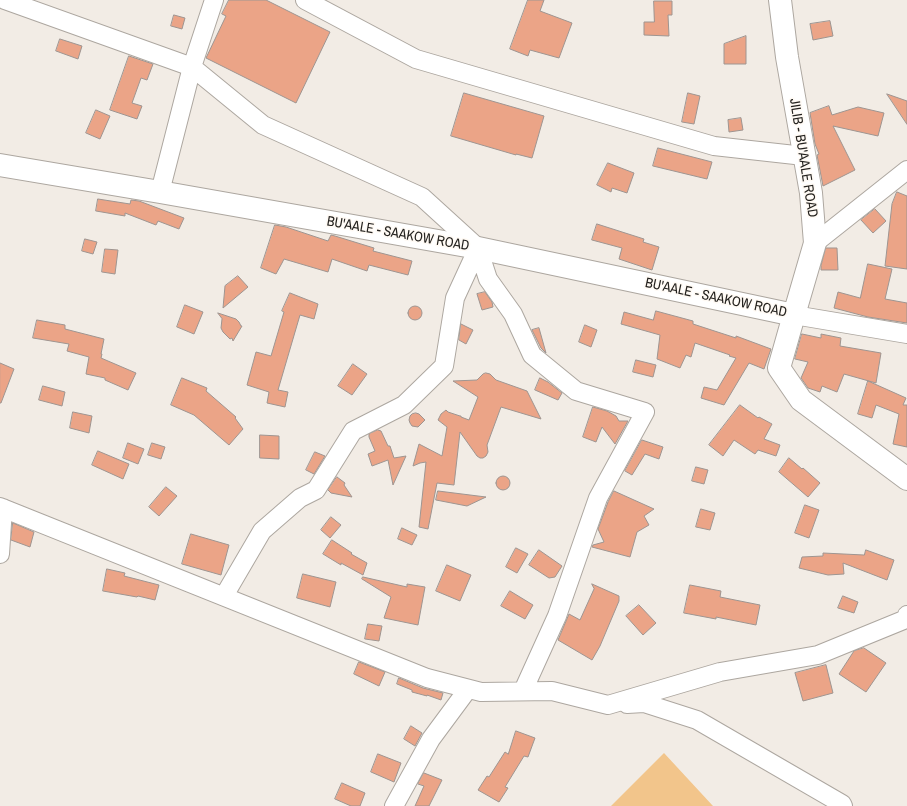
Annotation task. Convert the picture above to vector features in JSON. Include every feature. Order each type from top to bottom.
[{"type":"main road","name":"JILIB - BU'AALE ROAD","points":[[780,0],[787,57],[811,193],[815,243],[779,368],[801,400],[907,479]]},
{"type":"main road","name":"BU'AALE - SAAKOW ROAD","points":[[0,165],[478,248],[794,315]]},
{"type":"street","points":[[5,0],[192,67],[263,125],[422,197],[478,248],[488,279],[512,314],[532,355],[576,391],[645,412],[598,498],[557,616],[523,691]]},
{"type":"street","points":[[160,192],[192,67],[214,0]]},
{"type":"street","points":[[305,0],[416,59],[714,146],[804,156]]},
{"type":"street","points":[[815,243],[907,170]]},
{"type":"street","points":[[224,596],[262,531],[300,498],[316,490],[353,431],[404,405],[444,366],[455,298],[478,248]]},
{"type":"street","points":[[794,315],[907,334]]},
{"type":"street","points":[[0,554],[2,507],[427,678],[481,692],[552,691],[608,705],[644,703],[697,720],[842,804],[843,806]]},
{"type":"street","points":[[608,705],[720,672],[818,655],[906,619],[907,615]]},
{"type":"street","points":[[394,806],[431,739],[468,689]]},
{"type":"shaded area","points":[[664,753],[713,806],[611,806]]},
{"type":"building","points":[[229,0],[266,0],[330,32],[296,103],[206,58],[226,16],[222,14]]},
{"type":"building","points":[[528,0],[544,0],[540,11],[572,23],[559,58],[530,50],[528,56],[510,49]]},
{"type":"building","points":[[654,1],[672,1],[672,15],[668,15],[669,36],[644,35],[644,22],[654,22]]},
{"type":"building","points":[[174,15],[185,18],[182,29],[171,26]]},
{"type":"building","points":[[830,21],[833,36],[813,40],[810,24]]},
{"type":"building","points":[[746,36],[746,64],[724,64],[724,44]]},
{"type":"building","points":[[60,39],[82,46],[78,59],[56,51]]},
{"type":"building","points":[[129,56],[153,64],[147,80],[141,78],[132,103],[142,106],[137,119],[110,110]]},
{"type":"building","points":[[464,93],[544,116],[532,158],[516,155],[451,136]]},
{"type":"building","points":[[688,93],[700,96],[694,124],[682,122]]},
{"type":"building","points":[[887,94],[907,101],[907,124]]},
{"type":"building","points":[[829,106],[832,115],[858,107],[884,113],[878,136],[833,126],[855,170],[823,186],[817,155],[819,154],[815,144],[810,113]]},
{"type":"building","points":[[96,110],[110,116],[100,139],[86,133]]},
{"type":"building","points":[[741,118],[743,130],[729,132],[728,120]]},
{"type":"building","points":[[658,148],[712,162],[707,179],[653,166]]},
{"type":"building","points":[[608,163],[634,173],[627,193],[612,188],[611,192],[597,185]]},
{"type":"building","points":[[897,192],[907,196],[907,269],[885,266],[892,204]]},
{"type":"building","points":[[98,199],[130,204],[131,200],[139,201],[184,218],[179,229],[158,221],[156,225],[125,213],[125,216],[96,211]]},
{"type":"building","points":[[875,209],[886,221],[873,233],[861,220]]},
{"type":"building","points":[[597,224],[644,239],[643,242],[659,247],[652,270],[619,259],[622,248],[592,240]]},
{"type":"building","points":[[275,225],[286,227],[328,241],[331,235],[335,236],[374,248],[373,251],[412,261],[408,275],[369,265],[367,271],[332,259],[328,272],[284,259],[276,274],[261,268]]},
{"type":"building","points":[[85,239],[97,242],[93,254],[82,251]]},
{"type":"building","points":[[826,248],[837,248],[838,270],[821,270]]},
{"type":"building","points":[[105,249],[118,250],[115,274],[102,272]]},
{"type":"building","points":[[868,264],[892,269],[885,299],[907,303],[907,323],[868,317],[834,308],[838,292],[860,298]]},
{"type":"building","points":[[238,276],[248,287],[223,308],[225,286]]},
{"type":"building","points":[[485,292],[492,302],[493,307],[482,310],[477,294]]},
{"type":"building","points":[[290,293],[318,304],[314,319],[300,315],[278,390],[288,392],[285,407],[267,403],[269,392],[247,385],[256,352],[271,356],[284,312],[282,311]]},
{"type":"building","points":[[185,305],[203,312],[194,334],[177,327]]},
{"type":"building","points":[[415,306],[420,308],[422,313],[420,318],[415,320],[410,318],[408,313],[410,308]]},
{"type":"building","points":[[656,311],[693,321],[693,324],[736,338],[736,336],[771,349],[764,369],[749,363],[724,405],[701,398],[704,387],[717,390],[736,358],[695,343],[691,357],[686,355],[680,368],[657,359],[660,335],[621,324],[624,312],[653,320]]},
{"type":"building","points":[[218,313],[236,319],[242,326],[233,341],[232,338],[230,339],[223,332],[221,328],[222,319]]},
{"type":"building","points":[[37,320],[65,325],[65,329],[104,339],[101,358],[136,373],[128,390],[105,380],[105,378],[86,374],[89,357],[67,351],[69,344],[33,338]]},
{"type":"building","points":[[461,324],[473,330],[466,344],[459,340]]},
{"type":"building","points":[[585,325],[597,330],[591,347],[579,342]]},
{"type":"building","points":[[539,328],[546,353],[541,348],[532,330]]},
{"type":"building","points":[[802,334],[821,338],[821,334],[841,338],[840,346],[881,353],[876,383],[844,374],[837,392],[822,386],[820,392],[808,388],[801,378],[808,362],[795,359]]},
{"type":"building","points":[[636,360],[656,365],[653,377],[633,372]]},
{"type":"building","points":[[0,363],[14,369],[1,403],[0,403]]},
{"type":"building","points":[[353,364],[367,374],[352,395],[338,386]]},
{"type":"building","points":[[486,373],[490,374],[496,380],[527,391],[541,419],[501,407],[487,445],[488,452],[483,458],[477,456],[460,432],[454,485],[437,483],[428,529],[419,527],[426,462],[413,466],[419,444],[442,456],[447,427],[438,420],[441,414],[446,410],[469,420],[478,397],[453,381],[477,380]]},
{"type":"building","points":[[182,378],[207,388],[206,391],[236,417],[235,418],[243,429],[229,445],[194,415],[171,405]]},
{"type":"building","points":[[540,378],[548,382],[562,393],[558,400],[535,390]]},
{"type":"building","points":[[868,381],[906,398],[903,405],[907,405],[907,447],[893,444],[899,414],[876,405],[872,418],[858,414]]},
{"type":"building","points":[[43,386],[65,392],[62,406],[39,400]]},
{"type":"building","points":[[740,405],[758,418],[759,417],[772,424],[764,439],[780,445],[776,456],[758,450],[755,454],[734,440],[723,456],[709,445]]},
{"type":"building","points":[[593,407],[607,411],[616,416],[619,421],[628,421],[615,444],[602,427],[596,442],[583,437]]},
{"type":"building","points":[[73,412],[92,416],[89,433],[70,428]]},
{"type":"building","points":[[416,413],[425,420],[418,427],[412,426],[409,420],[412,414]]},
{"type":"building","points":[[378,430],[381,431],[388,446],[390,446],[394,458],[406,456],[393,485],[388,460],[372,466],[368,454],[375,451],[369,434]]},
{"type":"building","points":[[260,435],[279,436],[279,459],[260,458]]},
{"type":"building","points":[[642,440],[663,447],[659,459],[645,454],[632,475],[625,471]]},
{"type":"building","points":[[128,443],[144,449],[138,464],[123,458]]},
{"type":"building","points":[[152,443],[165,447],[161,459],[148,455]]},
{"type":"building","points":[[98,451],[129,464],[123,479],[92,465]]},
{"type":"building","points":[[315,452],[325,456],[314,474],[306,470]]},
{"type":"building","points":[[789,458],[820,483],[808,497],[779,472]]},
{"type":"building","points":[[696,467],[708,470],[704,484],[692,481]]},
{"type":"building","points":[[500,476],[506,476],[510,480],[510,486],[506,490],[500,490],[496,486],[496,480]]},
{"type":"building","points":[[337,477],[345,483],[344,485],[352,497],[331,493],[328,490]]},
{"type":"building","points":[[166,487],[177,496],[159,516],[149,507]]},
{"type":"building","points":[[438,491],[486,497],[467,506],[436,500]]},
{"type":"building","points":[[614,491],[654,509],[644,516],[649,525],[637,532],[630,557],[592,547],[593,545],[604,542],[598,529],[608,502]]},
{"type":"building","points":[[805,505],[819,510],[809,538],[795,533]]},
{"type":"building","points":[[701,509],[715,513],[710,530],[696,527]]},
{"type":"building","points":[[331,517],[341,525],[330,538],[321,530]]},
{"type":"building","points":[[13,523],[34,532],[30,547],[11,540]]},
{"type":"building","points":[[402,528],[417,535],[412,545],[398,539]]},
{"type":"building","points":[[191,534],[229,545],[221,575],[182,564]]},
{"type":"building","points":[[332,540],[352,553],[351,554],[367,563],[363,575],[341,563],[341,565],[323,554]]},
{"type":"building","points":[[516,548],[528,554],[517,573],[506,567]]},
{"type":"building","points":[[539,550],[562,566],[555,577],[549,578],[529,565]]},
{"type":"building","points":[[866,550],[894,560],[887,580],[843,563],[844,574],[828,575],[799,568],[802,557],[823,556],[823,553],[864,555]]},
{"type":"building","points":[[447,565],[471,575],[460,601],[436,591]]},
{"type":"building","points":[[107,569],[125,573],[124,576],[159,585],[155,600],[103,591]]},
{"type":"building","points":[[303,574],[336,582],[330,607],[297,598]]},
{"type":"building","points":[[363,577],[407,587],[407,584],[425,587],[418,625],[384,618],[391,597],[362,579]]},
{"type":"building","points":[[592,584],[619,596],[619,601],[600,646],[592,660],[558,640],[569,614],[580,620],[594,589]]},
{"type":"building","points":[[690,585],[721,591],[720,597],[760,605],[756,625],[716,617],[716,619],[684,613]]},
{"type":"building","points":[[510,591],[533,605],[525,619],[501,606]]},
{"type":"building","points":[[843,596],[858,602],[854,613],[838,608]]},
{"type":"building","points":[[639,605],[656,623],[643,635],[626,616]]},
{"type":"building","points":[[368,624],[382,626],[379,641],[365,639]]},
{"type":"building","points":[[864,648],[886,663],[866,692],[839,674],[854,651]]},
{"type":"building","points":[[359,662],[385,672],[379,686],[354,674]]},
{"type":"building","points":[[826,665],[833,693],[803,701],[795,673]]},
{"type":"building","points":[[399,678],[423,688],[443,693],[441,700],[412,692],[412,690],[397,684]]},
{"type":"building","points":[[411,726],[422,733],[415,746],[404,739]]},
{"type":"building","points":[[516,731],[535,738],[528,757],[524,756],[505,787],[508,788],[499,802],[478,790],[487,776],[489,777],[505,752],[508,754]]},
{"type":"building","points":[[378,754],[401,763],[394,782],[371,772]]},
{"type":"building","points":[[424,773],[442,780],[429,806],[415,806],[424,786],[418,784]]},
{"type":"building","points":[[342,783],[365,793],[360,806],[351,806],[335,799]]}]
